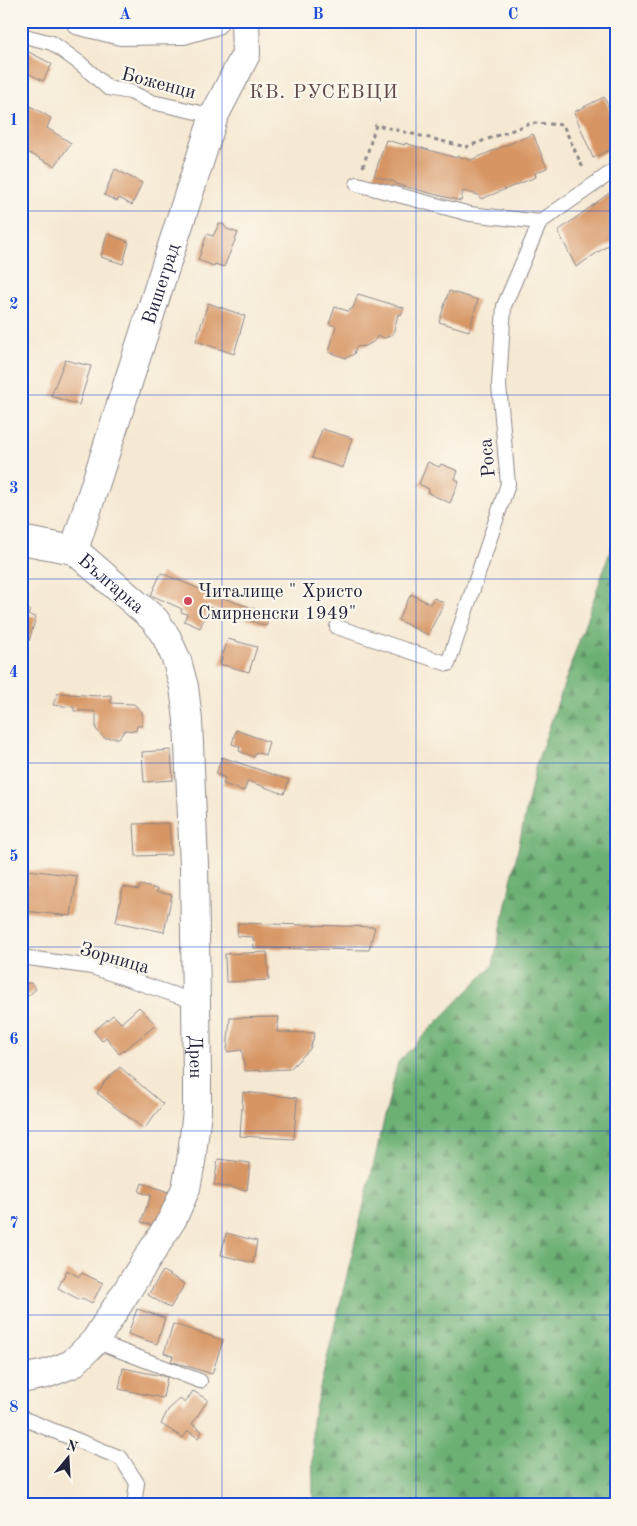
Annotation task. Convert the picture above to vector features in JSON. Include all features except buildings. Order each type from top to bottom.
[{"type":"street","points":[[80,21],[121,31],[183,30],[214,21]]},
{"type":"street","name":"Вишеград","points":[[74,550],[214,116],[246,54],[245,21]]},
{"type":"street","name":"Българка","points":[[21,540],[74,550],[155,620],[167,638],[177,661]]},
{"type":"street","name":"Дрен","points":[[21,1379],[46,1374],[72,1364],[95,1341],[173,1218],[186,1188],[197,1112],[194,865],[188,720],[184,687],[177,661]]},
{"type":"lane","name":"Боженци","points":[[21,35],[52,43],[81,64],[108,88],[130,92],[152,102],[214,116]]},
{"type":"lane","points":[[358,184],[470,214],[540,222],[616,169]]},
{"type":"lane","name":"Роса","points":[[336,627],[448,664],[508,484],[499,385],[504,306],[540,222]]},
{"type":"lane","name":"Зорница","points":[[21,958],[92,967],[196,1002]]},
{"type":"lane","points":[[95,1341],[200,1380]]},
{"type":"lane","points":[[21,1415],[22,1418],[121,1458],[137,1483],[134,1505]]},
{"type":"path","points":[[358,184],[376,125],[466,147],[532,123],[563,125],[591,186]]},
{"type":"green space","points":[[616,531],[616,1505],[313,1505],[312,1421],[398,1062],[493,965],[536,765]]},
{"type":"place","name":"Читалище \" Христо Смирненски 1949\"","points":[[188,601]]},
{"type":"district","name":"КВ. РУСЕВЦИ","points":[[324,91]]}]
